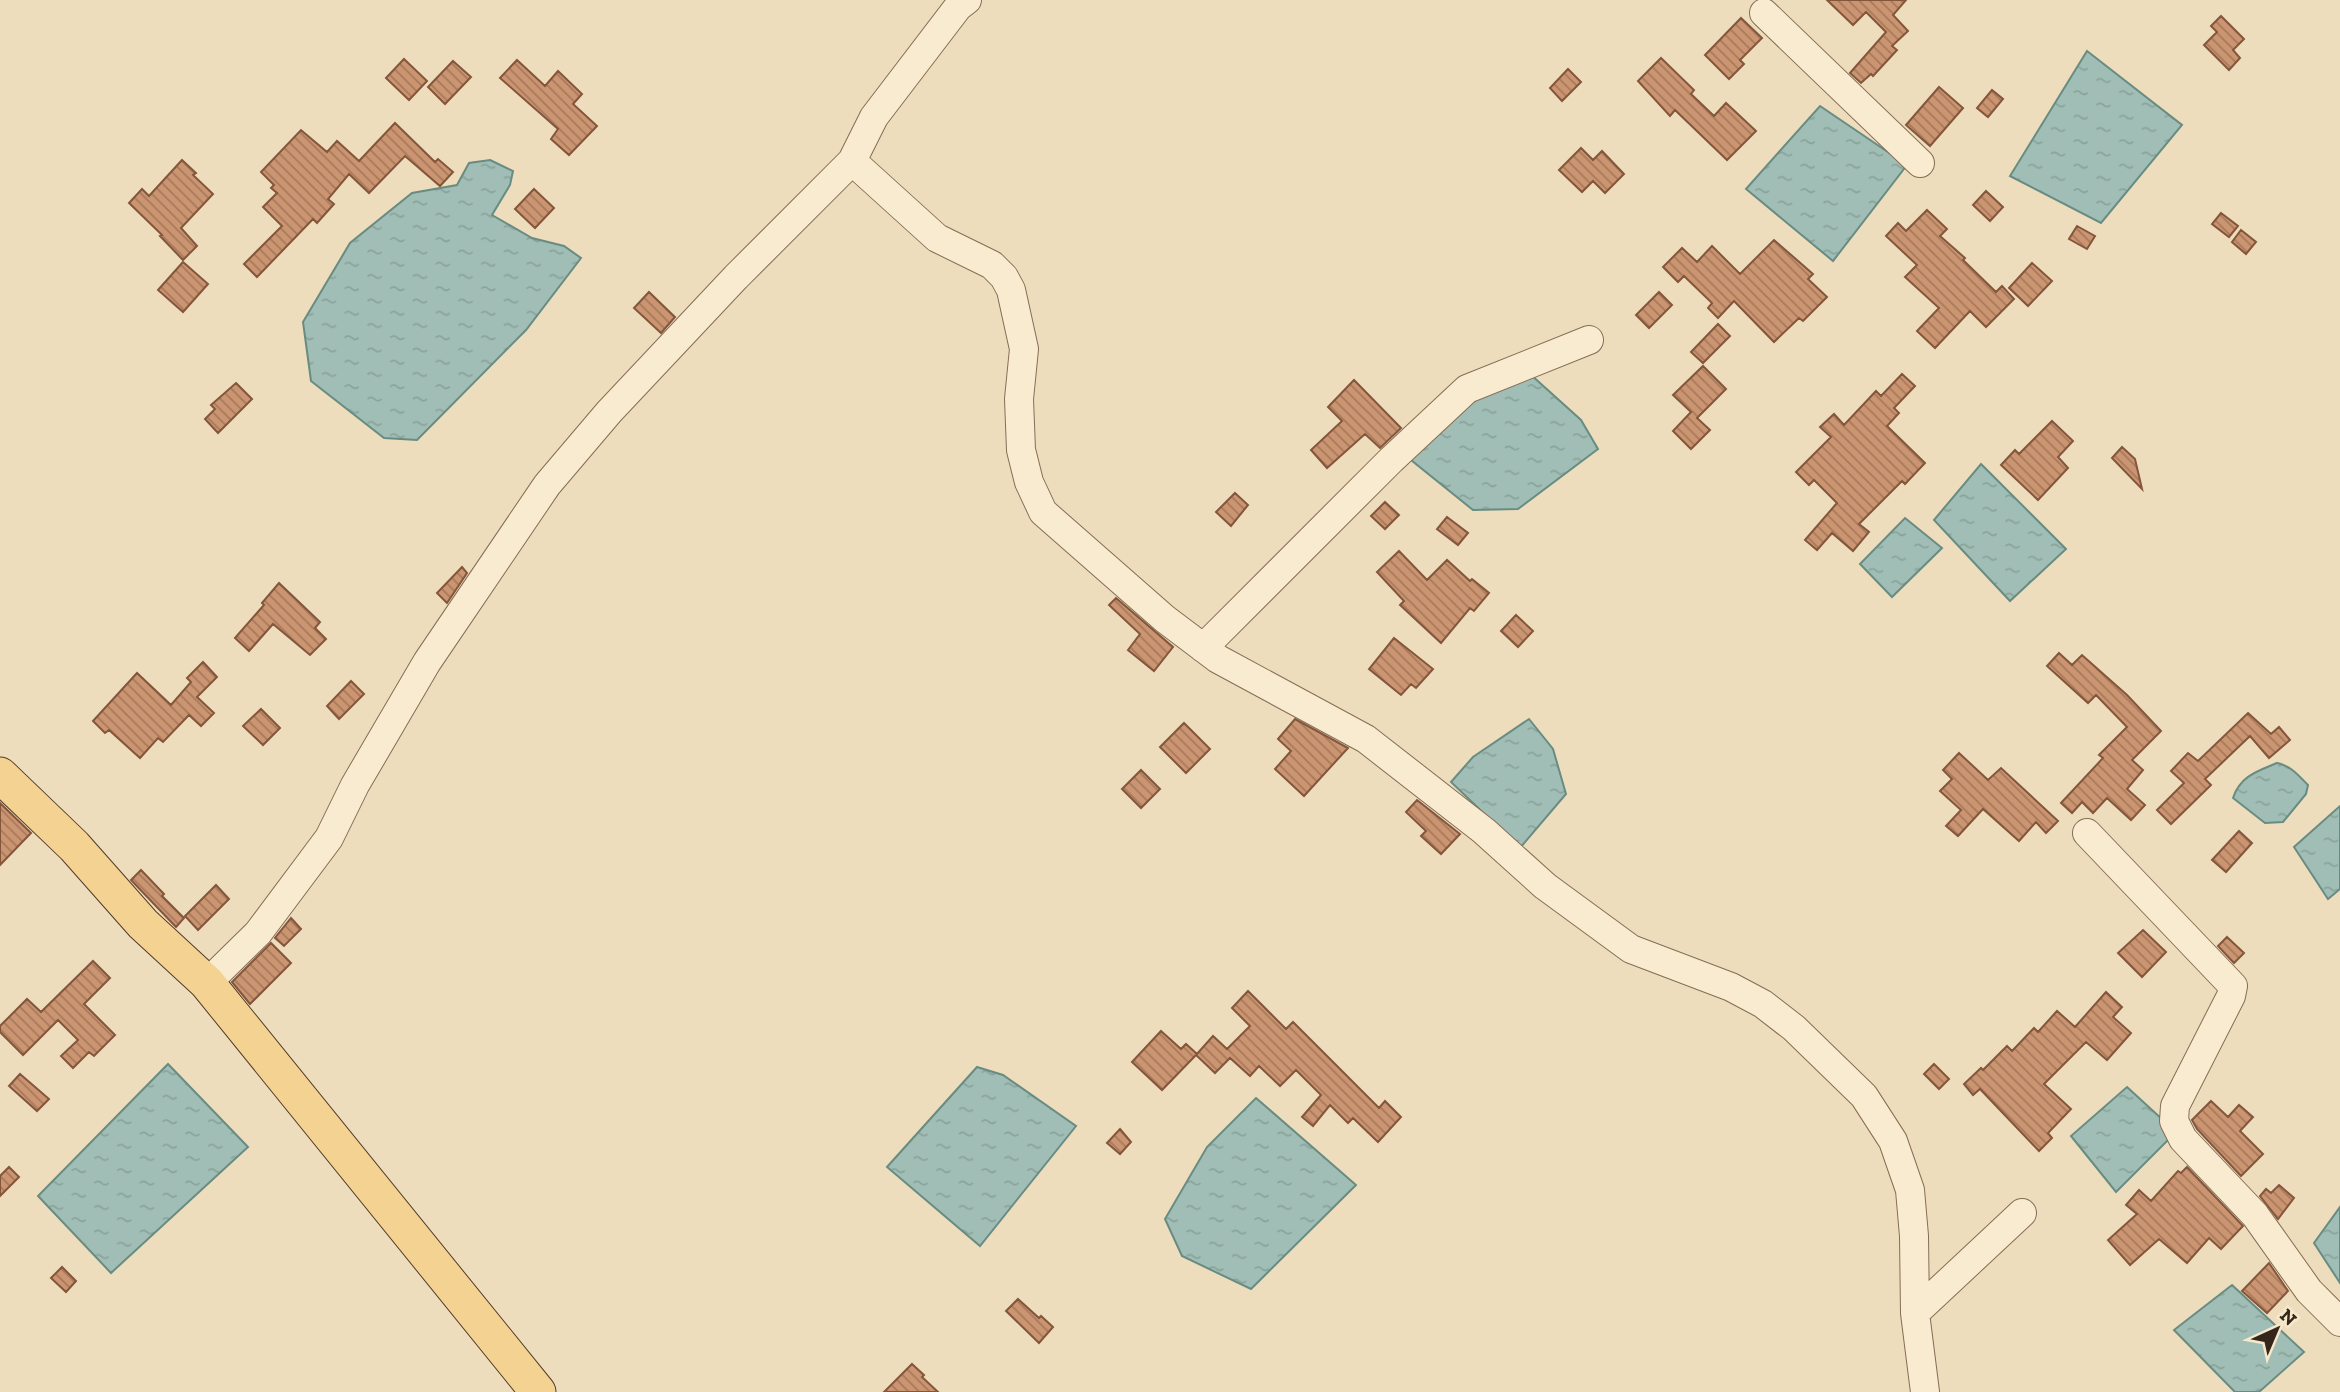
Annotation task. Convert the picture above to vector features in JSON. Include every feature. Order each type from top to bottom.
[{"type":"main road","points":[[0,775],[74,846],[143,923],[206,983],[380,1201],[538,1392]]},
{"type":"street","points":[[206,983],[258,933],[329,838],[355,785],[427,662],[547,485],[636,383],[736,276],[852,161],[882,107],[927,46],[958,7],[967,0]]},
{"type":"street","points":[[1764,4],[1920,163]]},
{"type":"street","points":[[852,161],[937,238],[992,265],[1012,290],[1024,349],[1019,399],[1021,450],[1030,482],[1043,512],[1165,619],[1218,659],[1366,739],[1484,831],[1545,886],[1631,949],[1731,987],[1763,1004],[1794,1028],[1864,1096],[1892,1142],[1910,1190],[1914,1236],[1915,1313],[1925,1392]]},
{"type":"street","points":[[1203,648],[1391,460],[1468,389],[1589,340]]},
{"type":"street","points":[[2087,833],[2233,986],[2231,996],[2175,1106],[2174,1121],[2183,1139],[2255,1215],[2309,1291],[2340,1322]]},
{"type":"street","points":[[1915,1313],[2022,1213]]},
{"type":"water","points":[[2087,51],[2182,125],[2101,223],[2010,176]]},
{"type":"water","points":[[1820,106],[1907,165],[1833,261],[1746,189]]},
{"type":"water","points":[[490,160],[513,171],[510,185],[492,215],[532,238],[564,246],[581,258],[526,330],[417,440],[384,438],[311,381],[303,322],[350,243],[412,193],[457,185],[469,163]]},
{"type":"water","points":[[1530,374],[1581,420],[1598,449],[1518,509],[1473,510],[1411,460],[1444,414]]},
{"type":"water","points":[[1981,464],[2066,549],[2010,601],[1934,520]]},
{"type":"water","points":[[1905,518],[1942,548],[1892,597],[1860,564]]},
{"type":"water","points":[[1529,719],[1553,749],[1566,794],[1520,848],[1451,782],[1473,757]]},
{"type":"water","points":[[2277,763],[2290,768],[2308,785],[2306,794],[2283,822],[2265,823],[2233,798],[2245,779]]},
{"type":"water","points":[[2340,806],[2340,889],[2328,899],[2294,847]]},
{"type":"water","points":[[168,1064],[248,1147],[111,1273],[38,1196]]},
{"type":"water","points":[[977,1067],[1003,1075],[1076,1126],[980,1246],[887,1167]]},
{"type":"water","points":[[2127,1087],[2176,1132],[2116,1192],[2071,1136]]},
{"type":"water","points":[[1256,1098],[1356,1185],[1251,1289],[1182,1256],[1165,1219],[1207,1147]]},
{"type":"water","points":[[2340,1207],[2340,1283],[2314,1243]]},
{"type":"water","points":[[2232,1285],[2304,1352],[2259,1392],[2235,1392],[2174,1330]]},
{"type":"building","points":[[1827,0],[1906,0],[1893,15],[1908,31],[1892,46],[1897,50],[1873,76],[1871,74],[1861,83],[1850,73],[1886,32],[1866,12],[1853,25]]},
{"type":"building","points":[[2221,16],[2244,39],[2233,50],[2240,58],[2229,70],[2204,45],[2217,32],[2211,26]]},
{"type":"building","points":[[1741,18],[1762,38],[1740,60],[1744,64],[1729,79],[1705,55]]},
{"type":"building","points":[[1661,58],[1694,90],[1691,94],[1714,116],[1726,103],[1756,131],[1727,160],[1675,110],[1670,116],[1638,81]]},
{"type":"building","points":[[404,59],[427,81],[409,100],[386,78]]},
{"type":"building","points":[[517,60],[545,86],[558,71],[582,94],[573,104],[597,126],[569,155],[551,139],[558,129],[500,78]]},
{"type":"building","points":[[453,61],[471,77],[445,104],[428,87]]},
{"type":"building","points":[[1568,69],[1581,82],[1562,101],[1550,88]]},
{"type":"building","points":[[1939,87],[1963,108],[1930,146],[1906,125]]},
{"type":"building","points":[[1992,90],[2003,99],[1988,117],[1977,108]]},
{"type":"building","points":[[395,123],[435,162],[438,159],[453,172],[440,186],[405,156],[369,193],[349,174],[328,199],[334,204],[317,223],[313,219],[257,277],[244,264],[282,226],[263,207],[277,193],[271,188],[274,185],[261,172],[301,130],[327,152],[337,141],[359,161]]},
{"type":"building","points":[[1581,148],[1593,160],[1602,151],[1624,174],[1605,193],[1593,181],[1582,192],[1559,170]]},
{"type":"building","points":[[182,160],[213,194],[181,228],[197,246],[183,260],[129,203],[142,189],[149,196]]},
{"type":"building","points":[[534,189],[554,208],[535,228],[515,209]]},
{"type":"building","points":[[1986,191],[2003,207],[1990,221],[1973,205]]},
{"type":"building","points":[[1927,210],[1947,229],[1940,236],[1965,258],[1963,260],[1996,292],[2002,286],[2014,299],[1986,327],[1970,311],[1935,348],[1917,331],[1939,308],[1905,277],[1917,265],[1886,236],[1898,223],[1906,231]]},
{"type":"building","points":[[2221,213],[2238,226],[2229,237],[2212,224]]},
{"type":"building","points":[[2077,226],[2095,236],[2087,249],[2069,239]]},
{"type":"building","points":[[2241,230],[2256,242],[2246,254],[2232,242]]},
{"type":"building","points":[[1774,240],[1813,274],[1808,279],[1827,297],[1803,321],[1799,318],[1774,342],[1734,301],[1718,318],[1708,308],[1712,303],[1684,276],[1678,282],[1663,267],[1682,248],[1697,262],[1712,246],[1740,274]]},
{"type":"building","points":[[183,262],[208,284],[183,312],[158,290]]},
{"type":"building","points":[[2032,263],[2052,281],[2028,306],[2009,288]]},
{"type":"building","points":[[649,292],[675,317],[661,333],[634,308]]},
{"type":"building","points":[[1659,292],[1672,305],[1649,328],[1636,315]]},
{"type":"building","points":[[1718,324],[1730,336],[1703,363],[1691,352]]},
{"type":"building","points":[[1703,366],[1726,389],[1697,418],[1710,430],[1691,449],[1673,431],[1691,412],[1673,395]]},
{"type":"building","points":[[1902,374],[1915,386],[1894,408],[1899,413],[1887,426],[1925,463],[1905,484],[1902,481],[1859,524],[1869,532],[1853,551],[1832,533],[1817,550],[1805,540],[1837,503],[1814,480],[1809,485],[1796,472],[1831,437],[1820,427],[1834,414],[1844,425],[1876,391],[1881,396]]},
{"type":"building","points":[[1354,380],[1401,428],[1380,448],[1365,434],[1327,468],[1311,450],[1342,421],[1328,407]]},
{"type":"building","points":[[236,383],[252,399],[218,433],[205,419],[215,409],[211,405]]},
{"type":"building","points":[[2052,421],[2073,441],[2058,457],[2068,468],[2038,500],[2001,465],[2015,450],[2019,454]]},
{"type":"building","points":[[2122,447],[2135,459],[2142,489],[2112,458]]},
{"type":"building","points":[[1235,493],[1248,505],[1231,526],[1216,512]]},
{"type":"building","points":[[1385,502],[1399,515],[1385,529],[1371,516]]},
{"type":"building","points":[[1447,517],[1468,533],[1458,545],[1437,529]]},
{"type":"building","points":[[1399,551],[1427,580],[1447,560],[1470,581],[1472,579],[1489,593],[1474,611],[1470,608],[1441,643],[1400,605],[1404,601],[1377,572]]},
{"type":"building","points":[[462,567],[467,573],[447,603],[437,593]]},
{"type":"building","points":[[279,583],[320,622],[315,628],[326,639],[310,655],[273,624],[249,651],[235,638]]},
{"type":"building","points":[[1116,598],[1173,647],[1154,671],[1128,650],[1140,634],[1109,605]]},
{"type":"building","points":[[1516,615],[1533,631],[1518,647],[1501,631]]},
{"type":"building","points":[[1394,638],[1433,669],[1416,688],[1411,684],[1401,695],[1369,669]]},
{"type":"building","points":[[2059,653],[2072,665],[2082,655],[2127,695],[2161,731],[2132,760],[2143,770],[2127,789],[2145,805],[2131,820],[2107,798],[2093,813],[2082,802],[2072,813],[2061,803],[2103,758],[2099,755],[2127,727],[2096,695],[2088,703],[2047,666]]},
{"type":"building","points":[[203,662],[217,677],[197,697],[214,713],[201,726],[189,715],[163,742],[158,738],[140,758],[109,730],[105,733],[93,721],[137,673],[171,705],[191,682],[187,678]]},
{"type":"building","points":[[351,681],[364,694],[339,719],[327,706]]},
{"type":"building","points":[[261,709],[280,728],[263,745],[243,726]]},
{"type":"building","points":[[2248,713],[2271,734],[2279,727],[2290,740],[2269,758],[2250,736],[2205,779],[2211,785],[2171,824],[2157,810],[2184,783],[2171,771],[2188,753],[2198,761]]},
{"type":"building","points":[[1295,719],[1348,748],[1304,796],[1275,769],[1291,751],[1278,739]]},
{"type":"building","points":[[1184,723],[1210,749],[1186,773],[1160,747]]},
{"type":"building","points":[[1959,753],[1988,780],[2001,768],[2058,821],[2046,833],[2036,822],[2019,841],[1983,809],[1958,836],[1946,826],[1961,810],[1940,791],[1952,779],[1943,770]]},
{"type":"building","points":[[1141,770],[1160,789],[1141,808],[1122,789]]},
{"type":"building","points":[[1417,800],[1460,834],[1441,854],[1421,836],[1426,831],[1406,812]]},
{"type":"building","points":[[0,803],[31,833],[0,865]]},
{"type":"building","points":[[2239,831],[2252,843],[2226,872],[2212,860]]},
{"type":"building","points":[[141,870],[184,918],[176,927],[131,880]]},
{"type":"building","points":[[216,885],[229,899],[198,930],[185,916]]},
{"type":"building","points":[[291,918],[301,929],[284,946],[275,938]]},
{"type":"building","points":[[2143,930],[2166,952],[2142,977],[2118,953]]},
{"type":"building","points":[[2227,937],[2244,953],[2234,963],[2218,946]]},
{"type":"building","points":[[271,943],[291,963],[250,1004],[232,982]]},
{"type":"building","points":[[93,961],[110,978],[84,1004],[115,1035],[94,1056],[89,1052],[73,1068],[61,1056],[78,1040],[58,1020],[23,1055],[0,1032],[0,1026],[27,999],[41,1012]]},
{"type":"building","points":[[1248,991],[1286,1029],[1293,1022],[1379,1108],[1385,1101],[1401,1117],[1378,1142],[1353,1118],[1348,1123],[1330,1105],[1313,1126],[1302,1117],[1321,1095],[1296,1070],[1280,1086],[1259,1066],[1250,1076],[1230,1058],[1215,1073],[1196,1055],[1213,1036],[1227,1049],[1250,1026],[1232,1008]]},
{"type":"building","points":[[2106,992],[2122,1007],[2113,1017],[2131,1033],[2107,1060],[2086,1042],[2044,1084],[2071,1109],[2048,1133],[2052,1138],[2039,1151],[1980,1089],[1973,1095],[1964,1084],[2007,1046],[2012,1051],[2034,1028],[2038,1032],[2057,1011],[2075,1027]]},
{"type":"building","points":[[1161,1031],[1181,1049],[1186,1044],[1197,1054],[1162,1090],[1132,1062]]},
{"type":"building","points":[[1934,1064],[1949,1079],[1939,1089],[1924,1074]]},
{"type":"building","points":[[20,1074],[49,1099],[37,1111],[9,1086]]},
{"type":"building","points":[[2211,1101],[2228,1117],[2239,1105],[2253,1117],[2240,1131],[2263,1154],[2241,1176],[2197,1129],[2192,1120]]},
{"type":"building","points":[[1120,1129],[1131,1142],[1120,1154],[1107,1143]]},
{"type":"building","points":[[9,1167],[19,1177],[0,1196],[0,1176]]},
{"type":"building","points":[[2187,1167],[2243,1226],[2221,1249],[2209,1238],[2187,1263],[2159,1239],[2130,1265],[2108,1240],[2137,1214],[2126,1205],[2139,1190],[2151,1201],[2178,1171],[2181,1173]]},
{"type":"building","points":[[2279,1185],[2294,1198],[2278,1219],[2260,1196],[2266,1189],[2271,1193]]},
{"type":"building","points":[[2269,1263],[2288,1291],[2267,1313],[2242,1291]]},
{"type":"building","points":[[62,1267],[76,1281],[66,1292],[51,1278]]},
{"type":"building","points":[[1018,1299],[1053,1327],[1039,1343],[1006,1311]]},
{"type":"building","points":[[912,1364],[938,1392],[884,1392]]}]
